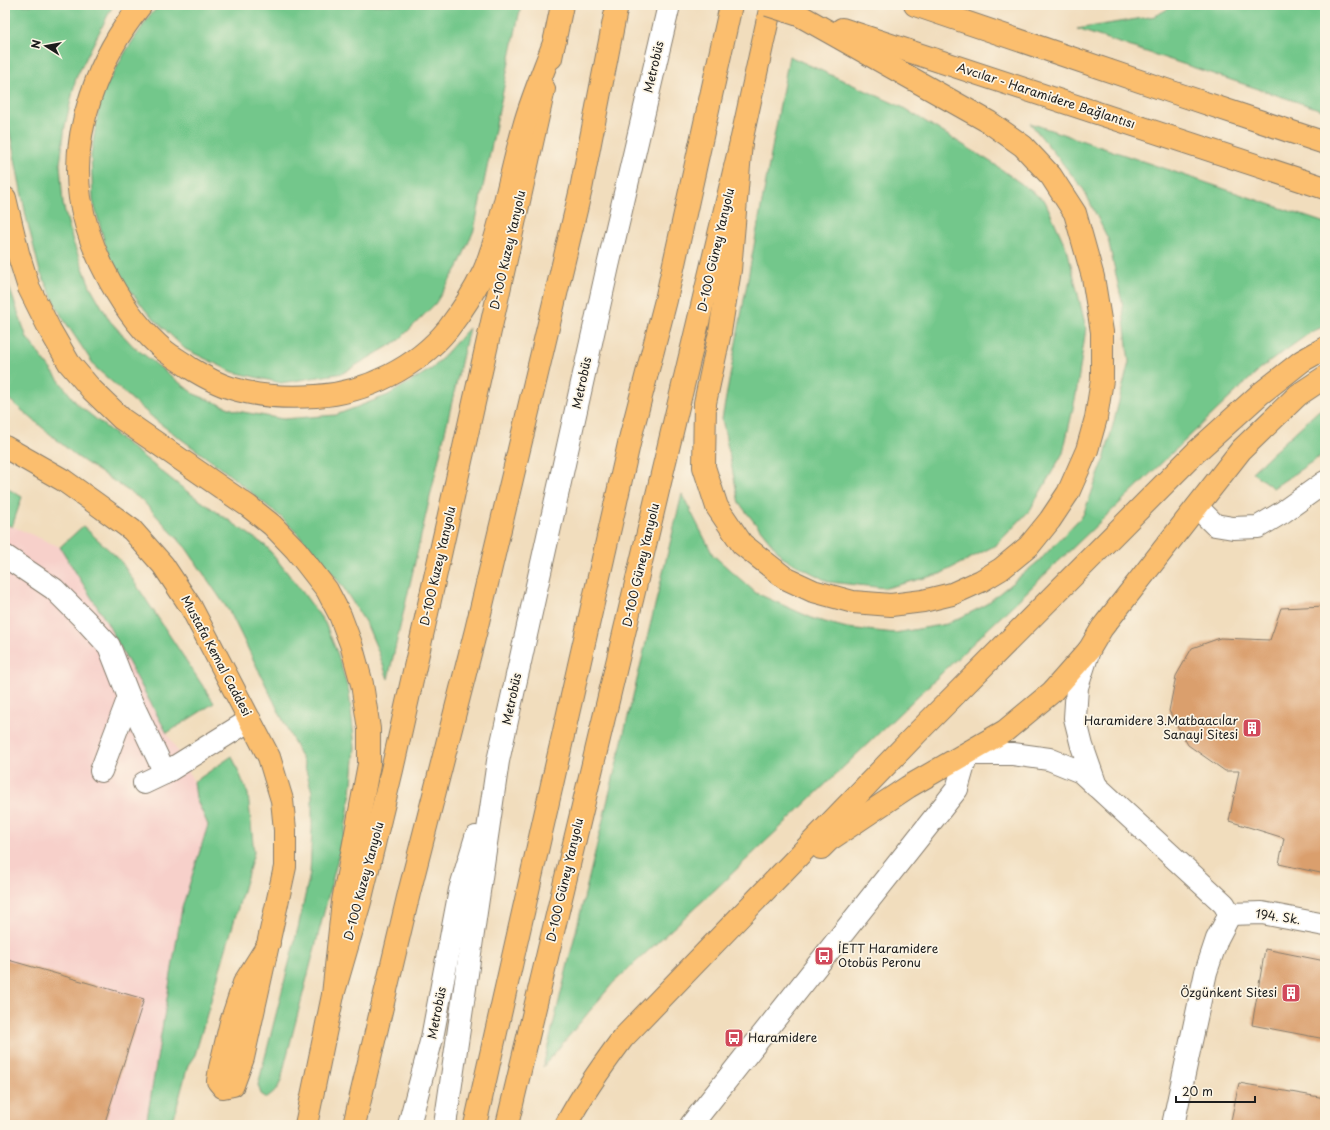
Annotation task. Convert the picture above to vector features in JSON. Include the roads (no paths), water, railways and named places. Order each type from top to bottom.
[{"type":"main road","points":[[141,5],[130,18],[105,61],[91,96],[81,136],[79,169],[80,198],[88,231],[114,292],[138,325],[166,352],[204,376],[223,385],[266,396],[298,398],[332,395],[364,387],[393,374],[423,354],[448,329],[484,272],[500,223],[524,124],[555,40]]},
{"type":"main road","name":"D-100 Kuzey Yanyolu","points":[[306,1125],[333,995],[360,902],[392,770],[562,5]]},
{"type":"main road","points":[[354,1125],[407,901],[476,630],[581,189],[617,5]]},
{"type":"main road","points":[[475,1125],[631,435],[666,300],[731,5]]},
{"type":"main road","name":"Avcılar - Haramidere Bağlantısı","points":[[768,5],[1325,188]]},
{"type":"main road","name":"D-100 Güney Yanyolu","points":[[507,1125],[741,142],[771,5]]},
{"type":"main road","points":[[915,5],[1325,143]]},
{"type":"main road","points":[[741,142],[730,270],[720,332],[705,403],[704,467],[717,507],[742,544],[785,578],[813,591],[853,602],[891,606],[923,601],[952,594],[981,581],[1001,569],[1029,546],[1050,520],[1068,493],[1087,450],[1096,418],[1102,380],[1102,332],[1093,277],[1075,213],[1051,176],[1023,146],[989,122],[799,15]]},
{"type":"main road","points":[[5,198],[18,253],[29,288],[50,330],[69,363],[92,390],[122,419],[248,506],[272,525],[296,550],[327,590],[340,615],[351,644],[362,684],[369,729],[369,764],[343,901],[333,995]]},
{"type":"main road","points":[[566,1125],[575,1108],[623,1038],[919,731],[1196,452],[1272,384],[1302,361],[1325,348]]},
{"type":"main road","points":[[730,927],[787,880],[829,840],[908,787],[967,754],[1005,730],[1052,692],[1089,650],[1102,628],[1241,450],[1298,395],[1325,377]]},
{"type":"main road","name":"Mustafa Kemal Caddesi","points":[[5,446],[64,480],[132,530],[157,559],[191,607],[269,757],[282,800],[285,830],[285,867],[269,943],[243,1058],[233,1085],[223,1087],[218,1081],[231,1022],[244,983],[269,943]]},
{"type":"street","name":"Metrobüs","points":[[409,1125],[432,1038],[460,890],[498,761],[608,266],[669,5]]},
{"type":"street","points":[[1197,507],[1215,525],[1233,528],[1258,527],[1283,512],[1325,482]]},
{"type":"street","points":[[5,556],[54,589],[109,646],[129,697],[165,773]]},
{"type":"street","points":[[1089,650],[1077,687],[1075,718],[1082,746],[1096,788]]},
{"type":"street","points":[[101,771],[129,697]]},
{"type":"street","points":[[144,783],[165,773],[250,720]]},
{"type":"street","points":[[691,1125],[957,789],[967,754],[1013,754],[1049,759],[1081,772],[1096,788],[1224,904],[1230,914],[1217,939],[1206,972],[1174,1125]]},
{"type":"street","name":"Metrobüs","points":[[445,1125],[498,761]]},
{"type":"street","name":"194. Sk.","points":[[1230,914],[1262,913],[1325,925]]},
{"type":"place","name":"Haramidere 3.Matbaacılar Sanayi Sitesi","points":[[1252,728]]},
{"type":"place","name":"İETT Haramidere Otobüs Peronu","points":[[824,956]]},
{"type":"place","name":"Özgünkent Sitesi","points":[[1291,993]]},
{"type":"place","name":"Haramidere","points":[[734,1038]]}]
